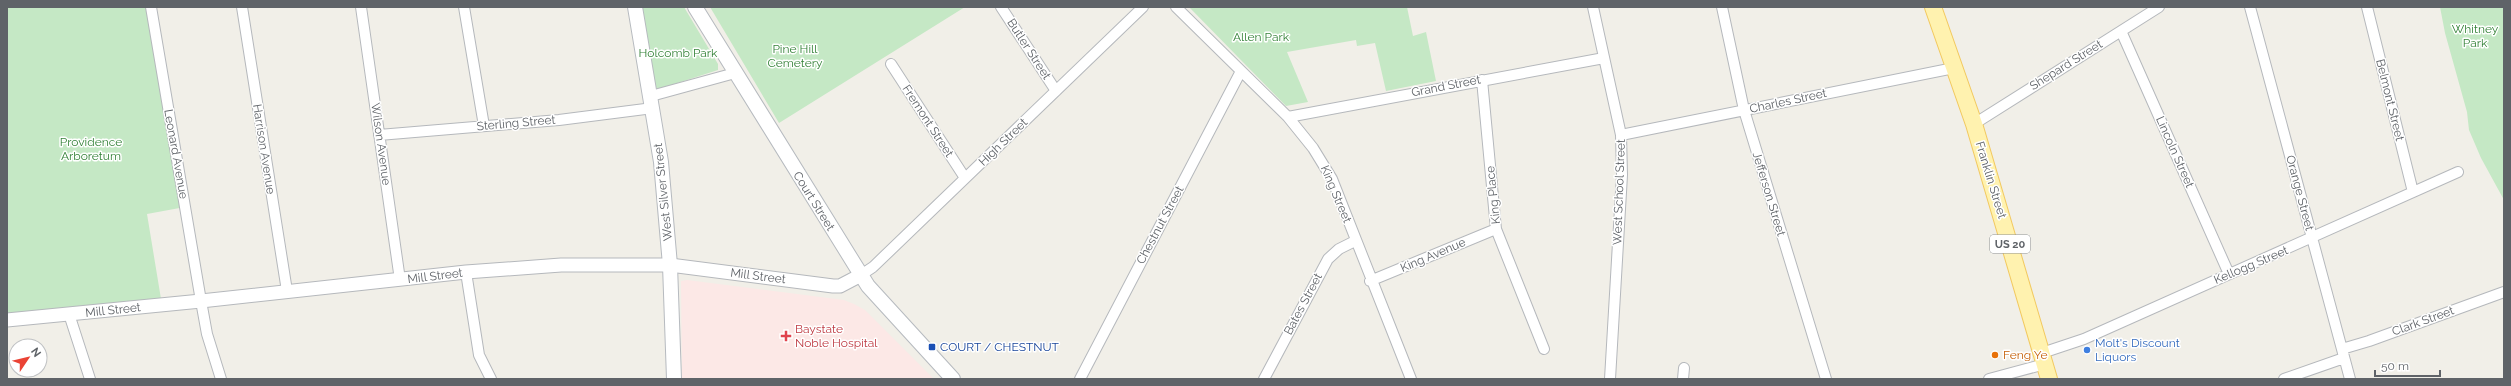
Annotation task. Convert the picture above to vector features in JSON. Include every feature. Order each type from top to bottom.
[{"type":"main road","name":"West Silver Street","points":[[635,7],[661,162],[670,265],[674,379]]},
{"type":"main road","name":"Court Street","points":[[695,7],[860,275],[901,325],[953,379]]},
{"type":"main road","name":"Franklin Street","points":[[1933,7],[1974,124],[2045,365]]},
{"type":"street","name":"Leonard Avenue","points":[[152,7],[200,301],[207,334],[221,379]]},
{"type":"street","name":"Harrison Avenue","points":[[242,7],[287,291]]},
{"type":"street","name":"Wilson Avenue","points":[[361,7],[400,280]]},
{"type":"street","points":[[464,7],[484,126]]},
{"type":"street","name":"Butler Street","points":[[1002,7],[1056,91]]},
{"type":"street","name":"High Street","points":[[860,275],[873,267],[1143,7]]},
{"type":"street","name":"King Street","points":[[1176,7],[1288,116],[1313,148],[1332,179],[1370,281],[1411,379]]},
{"type":"street","name":"West School Street","points":[[1593,7],[1621,135],[1622,175],[1610,379]]},
{"type":"street","name":"Jefferson Street","points":[[1722,7],[1744,110],[1826,379]]},
{"type":"street","name":"Shepard Street","points":[[1974,124],[2159,7]]},
{"type":"street","name":"Orange Street","points":[[2250,7],[2350,379]]},
{"type":"street","name":"Belmont Street","points":[[2367,7],[2413,192]]},
{"type":"street","name":"Lincoln Street","points":[[2121,31],[2229,274]]},
{"type":"street","name":"Grand Street","points":[[1288,116],[1604,58]]},
{"type":"street","name":"Fremont Street","points":[[891,64],[965,178]]},
{"type":"street","name":"Charles Street","points":[[1621,135],[1954,68]]},
{"type":"street","name":"Chestnut Street","points":[[1080,379],[1241,71]]},
{"type":"street","name":"Sterling Street","points":[[379,135],[484,126],[652,102],[735,73]]},
{"type":"street","name":"King Place","points":[[1482,80],[1496,229],[1544,349]]},
{"type":"street","name":"Kellogg Street","points":[[1989,379],[2045,365],[2084,339],[2458,172]]},
{"type":"street","name":"King Avenue","points":[[1370,281],[1496,229]]},
{"type":"street","name":"Bates Street","points":[[1264,379],[1328,259],[1339,250],[1355,241]]},
{"type":"street","name":"Mill Street","points":[[7,320],[466,272],[561,265],[670,265],[833,286],[840,286],[860,275]]},
{"type":"street","points":[[466,272],[479,355],[491,379]]},
{"type":"street","name":"Clark Street","points":[[2284,379],[2369,341],[2504,292]]},
{"type":"street","points":[[69,314],[90,379]]},
{"type":"street","points":[[1683,379],[1684,368]]},
{"type":"shaded area","name":"Baystate Noble Hospital","points":[[687,280],[844,300],[854,304],[865,310],[934,379],[682,379],[681,281]]},
{"type":"green space","name":"Providence Arboretum","points":[[7,7],[152,7],[185,207],[147,214],[162,305],[7,320]]},
{"type":"green space","name":"Holcomb Park","points":[[641,7],[684,7],[718,64],[718,70],[659,89],[655,87]]},
{"type":"green space","name":"Pine Hill Cemetery","points":[[710,7],[965,7],[779,123]]},
{"type":"green space","name":"Allen Park","points":[[1189,7],[1407,7],[1413,36],[1426,32],[1436,81],[1386,91],[1375,43],[1357,46],[1356,40],[1287,52],[1308,102],[1286,106]]},
{"type":"green space","name":"Whitney Park","points":[[2440,7],[2504,7],[2504,200],[2481,158],[2469,130],[2467,112],[2445,33]]},
{"type":"place","name":"Baystate Noble Hospital","points":[[786,336]]},
{"type":"place","name":"COURT / CHESTNUT","points":[[932,347]]},
{"type":"place","name":"Molt's Discount Liquors","points":[[2087,350]]},
{"type":"place","name":"Feng Ye","points":[[1995,355]]}]
